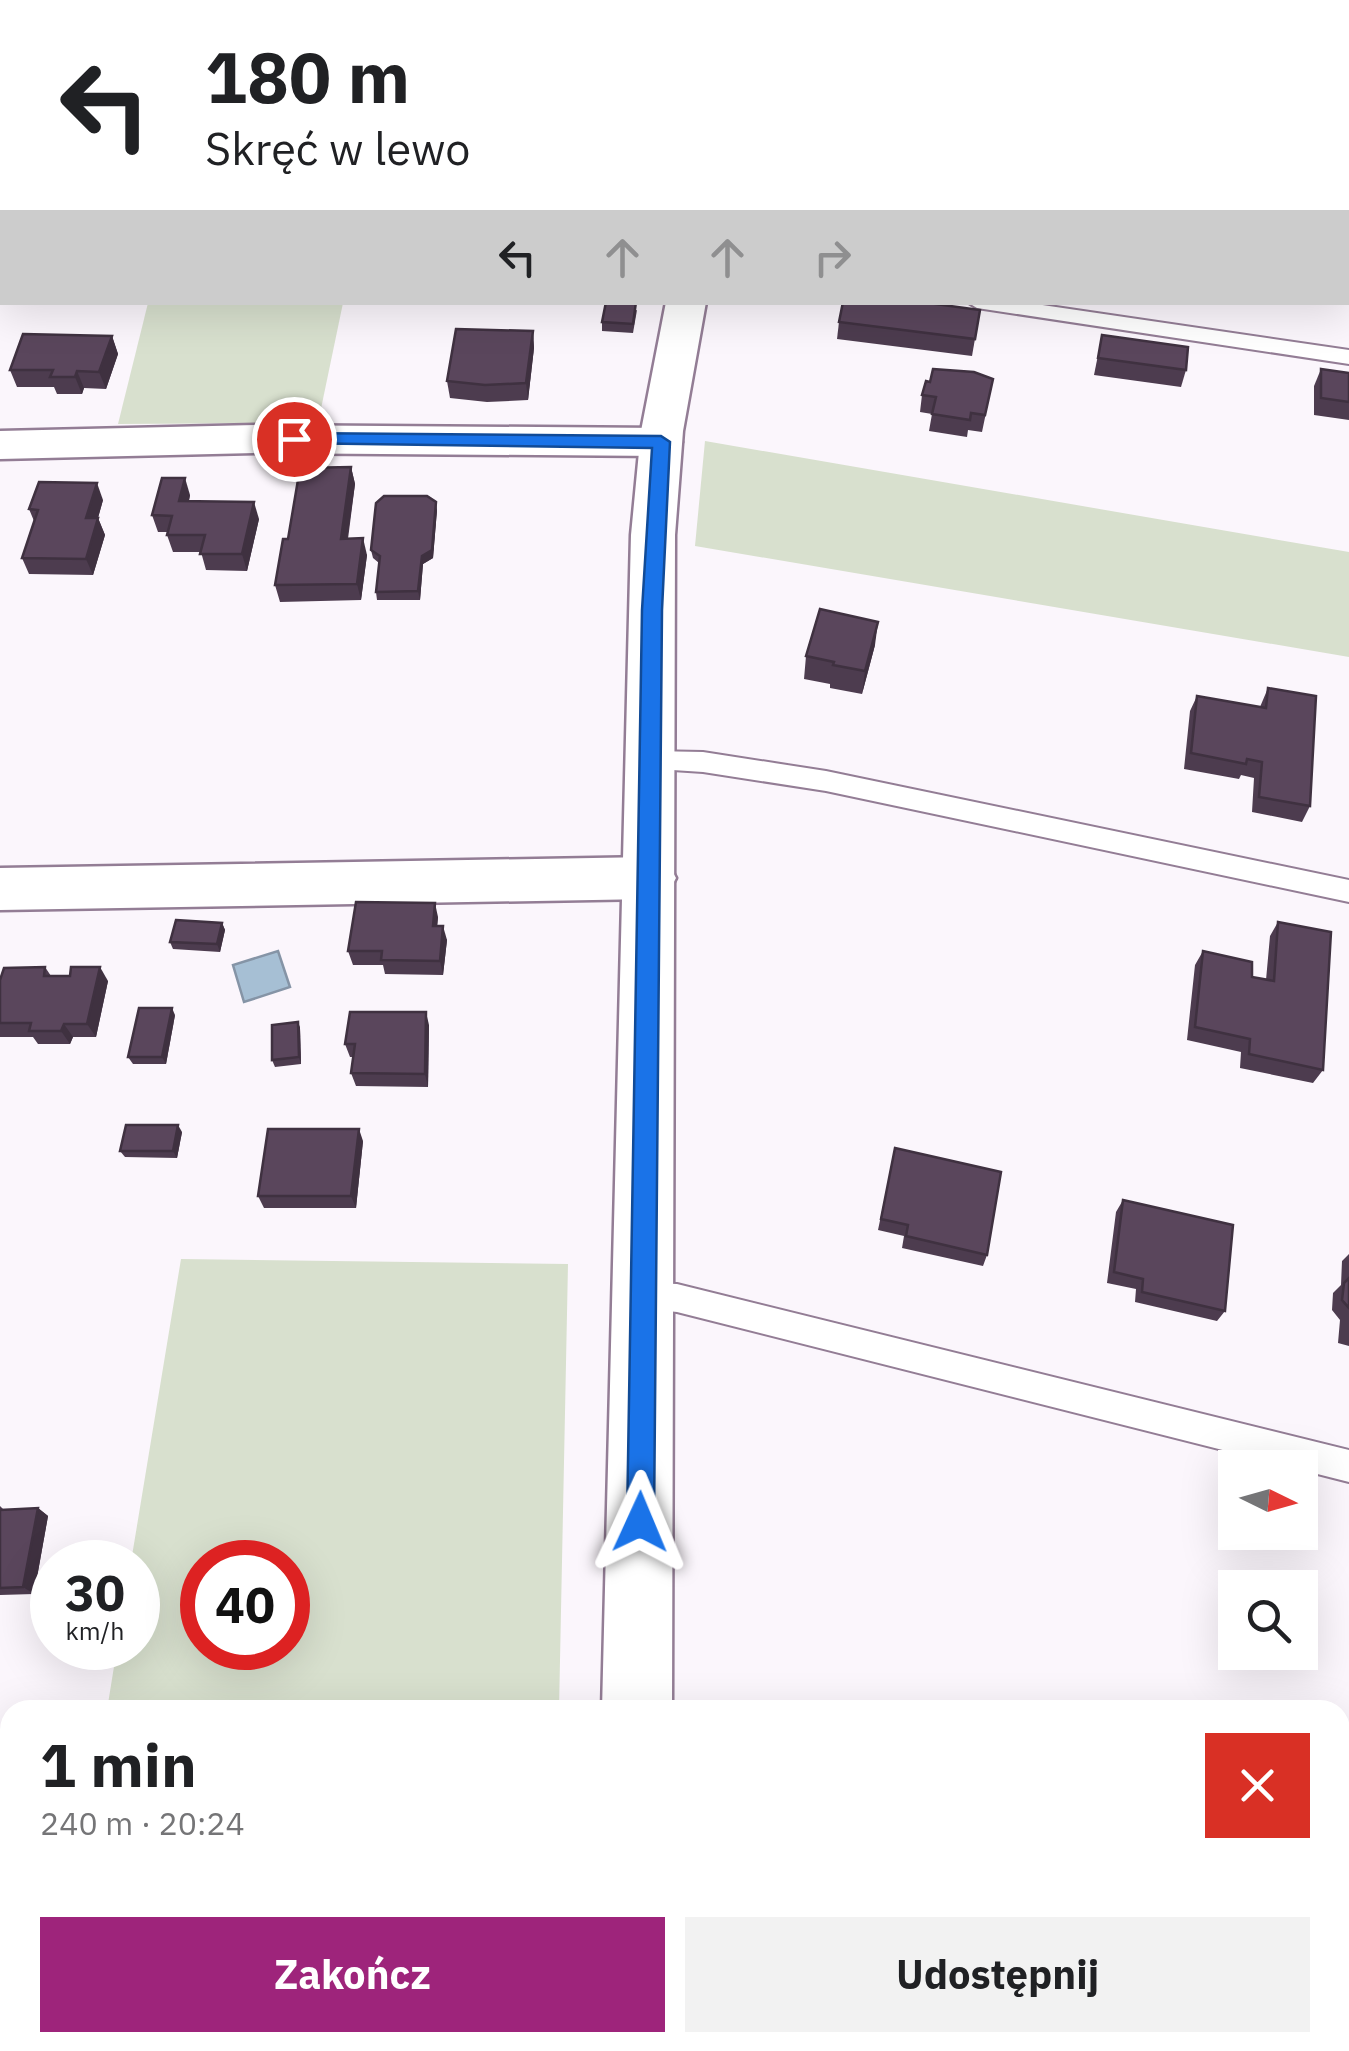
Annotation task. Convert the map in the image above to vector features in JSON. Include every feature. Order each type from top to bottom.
[{"type":"street","points":[[638,1700],[654,535],[661,442],[685,305]]},
{"type":"street","points":[[0,444],[256,439],[661,442]]},
{"type":"street","points":[[0,888],[650,878]]},
{"type":"lane","points":[[997,305],[1349,357]]},
{"type":"lane","points":[[650,761],[703,762],[826,780],[1349,891]]},
{"type":"lane","points":[[644,1297],[677,1298],[1349,1466]]},
{"type":"green space","points":[[148,305],[343,305],[318,423],[118,424]]},
{"type":"green space","points":[[705,441],[1349,552],[1349,657],[695,546]]},
{"type":"green space","points":[[181,1259],[568,1264],[559,1700],[109,1700],[113,1670],[160,1670],[160,1540],[135,1540]]},
{"type":"water","points":[[278,951],[290,987],[244,1002],[233,965]]},
{"type":"building","points":[[605,305],[636,305],[633,324],[602,322]]},
{"type":"building","points":[[842,305],[943,305],[980,310],[975,339],[839,322]]},
{"type":"building","points":[[456,329],[533,331],[526,383],[485,385],[447,381]]},
{"type":"building","points":[[23,334],[112,336],[99,372],[77,371],[75,377],[50,377],[53,370],[10,370]]},
{"type":"building","points":[[1102,335],[1188,347],[1186,370],[1098,358]]},
{"type":"building","points":[[933,369],[974,372],[993,379],[985,415],[971,413],[970,420],[932,414],[936,397],[922,395]]},
{"type":"building","points":[[1321,369],[1349,373],[1349,402],[1321,398]]},
{"type":"building","points":[[351,467],[341,539],[363,538],[357,584],[275,585],[283,539],[288,539],[300,468]]},
{"type":"building","points":[[162,478],[185,478],[179,501],[254,502],[242,554],[200,554],[205,535],[167,535],[172,516],[152,515]]},
{"type":"building","points":[[39,482],[97,483],[86,518],[98,518],[86,559],[22,558],[38,510],[29,509]]},
{"type":"building","points":[[384,496],[427,496],[436,502],[432,550],[422,556],[418,591],[376,592],[380,556],[371,550],[376,503]]},
{"type":"building","points":[[820,609],[878,622],[865,671],[806,656]]},
{"type":"building","points":[[1268,688],[1316,696],[1310,806],[1259,797],[1262,762],[1247,759],[1246,764],[1191,753],[1197,696],[1266,708]]},
{"type":"building","points":[[356,902],[435,903],[433,926],[443,926],[440,961],[381,960],[382,951],[348,951]]},
{"type":"building","points":[[176,920],[222,923],[217,944],[170,942]]},
{"type":"building","points":[[1278,922],[1331,932],[1323,1070],[1249,1054],[1250,1039],[1195,1027],[1203,951],[1252,962],[1252,977],[1274,981]]},
{"type":"building","points":[[45,967],[44,976],[70,976],[71,967],[100,967],[87,1024],[64,1024],[61,1031],[29,1031],[31,1023],[0,1023],[0,980],[4,968]]},
{"type":"building","points":[[139,1008],[172,1008],[162,1057],[128,1057]]},
{"type":"building","points":[[350,1012],[426,1012],[425,1074],[351,1073],[355,1044],[345,1044]]},
{"type":"building","points":[[298,1022],[299,1057],[272,1060],[272,1025]]},
{"type":"building","points":[[126,1125],[178,1125],[173,1151],[120,1151]]},
{"type":"building","points":[[268,1129],[359,1129],[351,1196],[258,1196]]},
{"type":"building","points":[[895,1148],[1001,1172],[987,1255],[906,1236],[908,1225],[881,1219]]},
{"type":"building","points":[[1123,1200],[1233,1225],[1225,1311],[1142,1292],[1143,1279],[1114,1272]]},
{"type":"building","points":[[1349,1278],[1349,1308],[1342,1300],[1344,1283]]},
{"type":"building","points":[[38,1508],[23,1587],[0,1588],[0,1510]]},
{"type":"route","points":[[294,439],[661,442],[652,610],[640,1522]]}]
